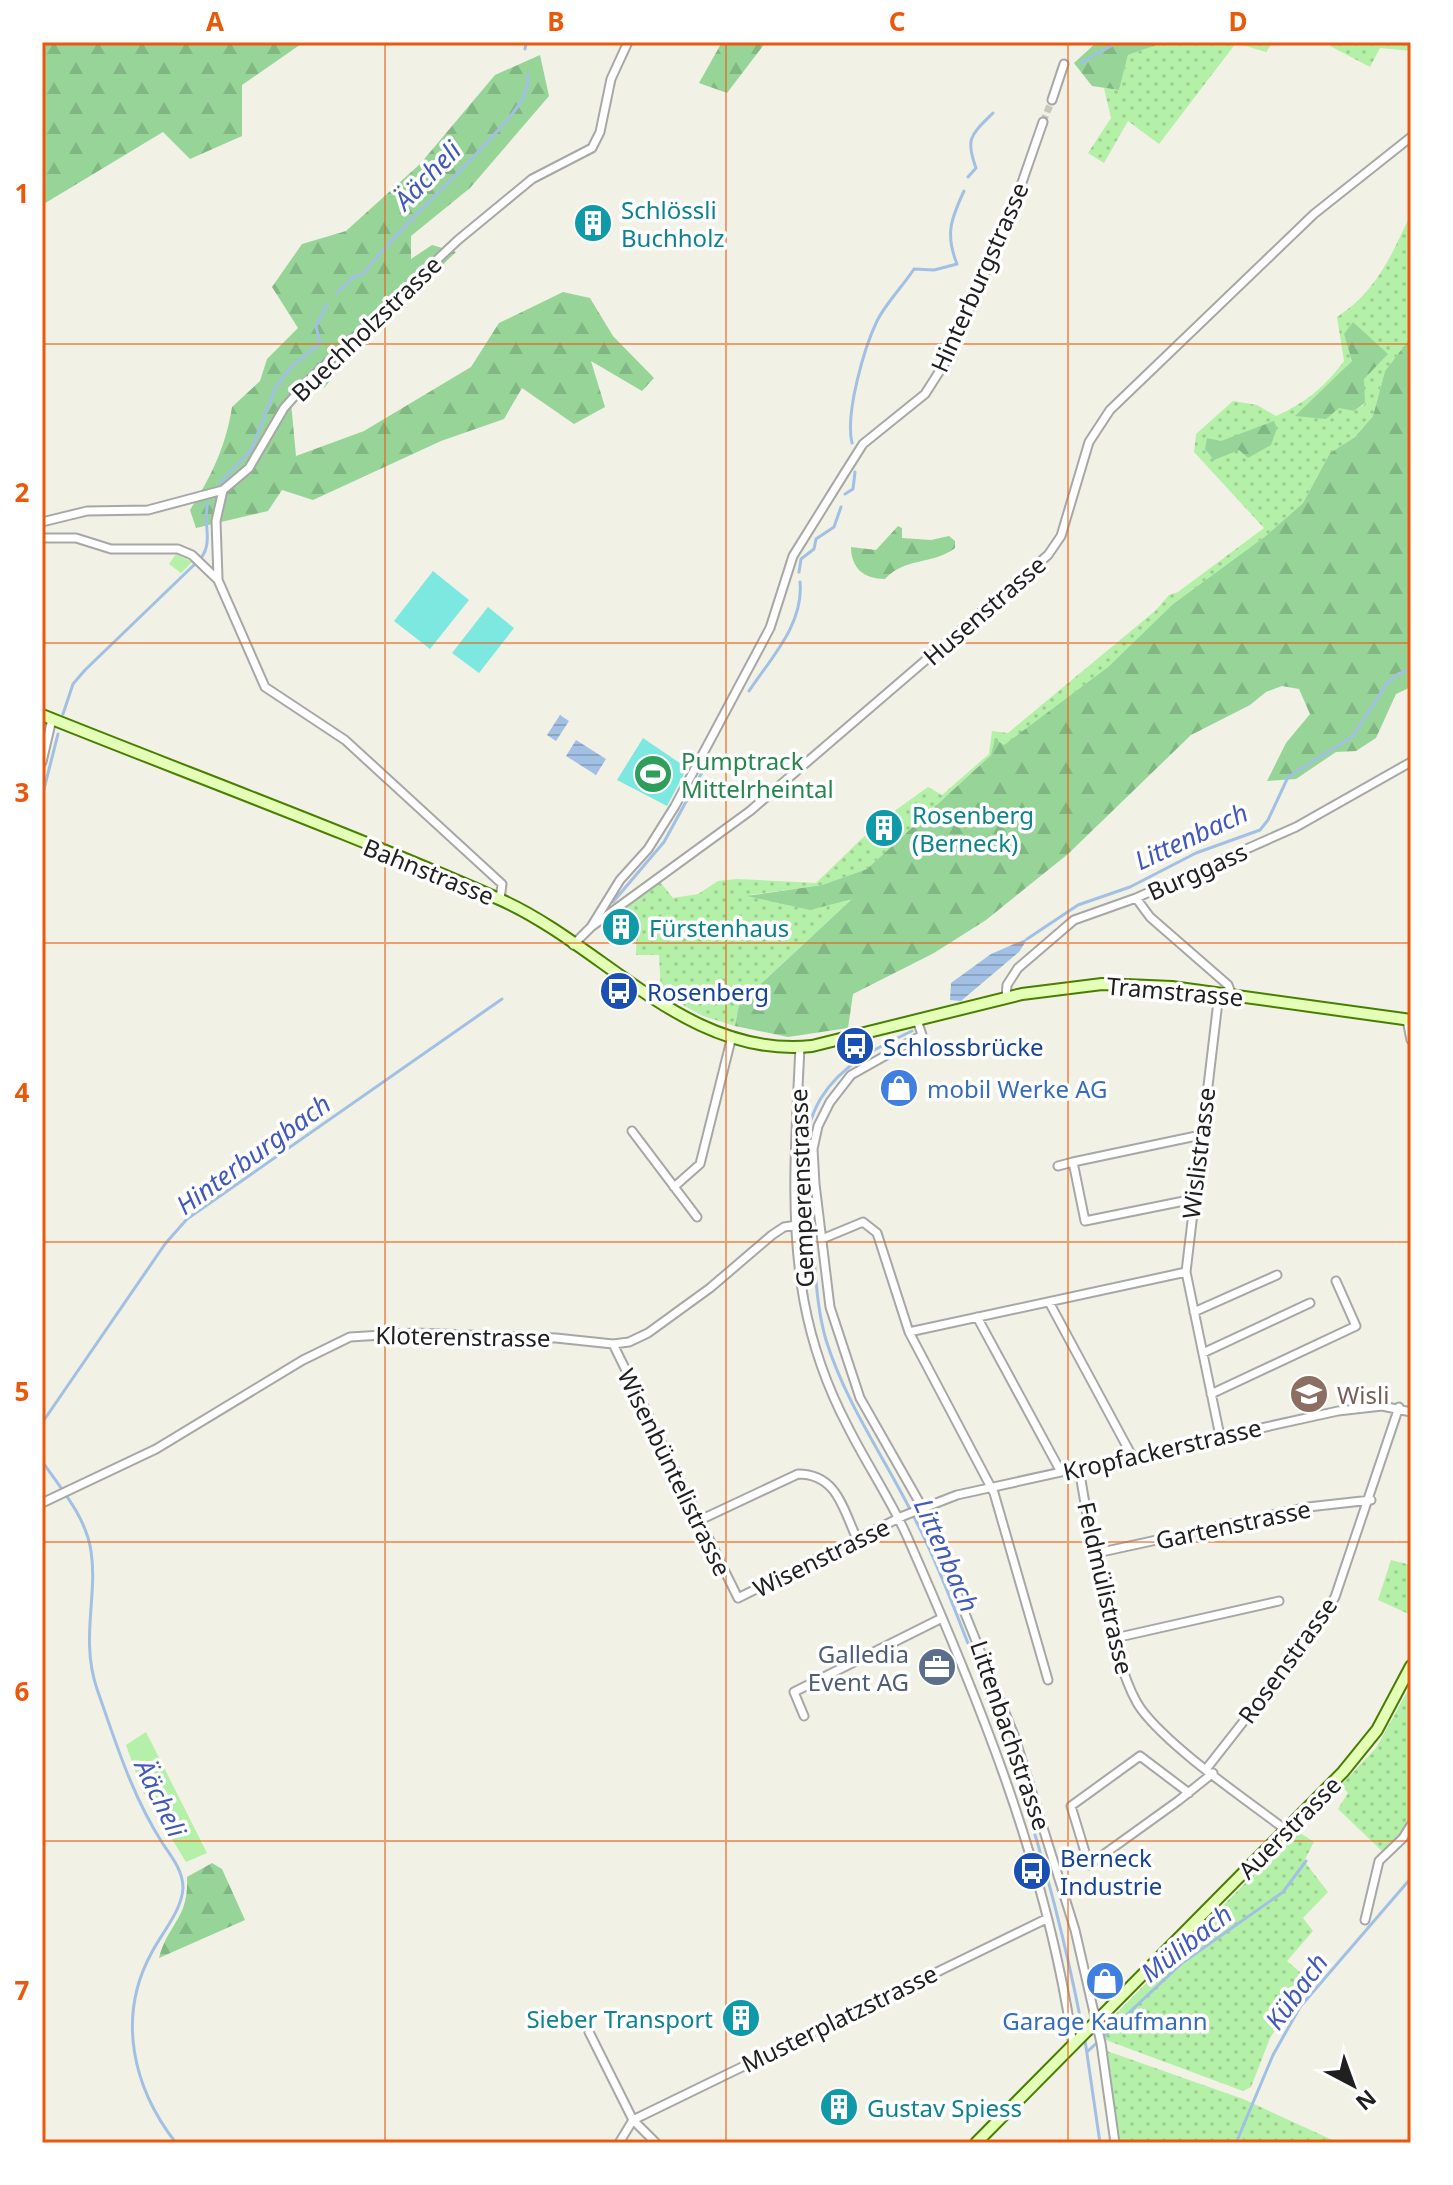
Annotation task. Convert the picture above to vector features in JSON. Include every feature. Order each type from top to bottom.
[{"type":"main road","name":"Bahnstrasse","points":[[47,717],[500,899],[534,917],[656,1001],[694,1022],[732,1036],[777,1047],[800,1047]]},
{"type":"main road","name":"Tramstrasse","points":[[800,1047],[1006,998],[1102,984],[1219,993],[1409,1020]]},
{"type":"main road","name":"Auerstrasse","points":[[976,2143],[1076,2043],[1095,2028],[1361,1751],[1391,1707],[1411,1666]]},
{"type":"street","name":"Buechholzstrasse","points":[[42,522],[87,511],[148,510],[223,490],[249,468],[284,408],[310,379],[458,240],[532,179],[592,148],[600,132],[614,70],[628,42]]},
{"type":"street","points":[[1052,100],[1064,64]]},
{"type":"street","name":"Hinterburgstrasse","points":[[573,945],[591,927],[620,880],[648,849],[716,733],[770,628],[793,556],[863,444],[925,394],[948,358],[1011,214],[1043,122]]},
{"type":"street","name":"Husenstrasse","points":[[591,927],[750,811],[1048,555],[1061,536],[1089,442],[1110,410],[1314,214],[1411,137]]},
{"type":"street","points":[[223,490],[216,521],[218,580],[265,687],[345,740],[502,884],[500,899]]},
{"type":"street","points":[[42,538],[76,538],[111,549],[178,549],[192,555],[218,580]]},
{"type":"street","points":[[42,762],[47,717]]},
{"type":"street","name":"Burggass","points":[[1006,998],[1007,985],[1018,968],[1057,932],[1086,914],[1136,898],[1313,819],[1411,762]]},
{"type":"street","points":[[1136,898],[1150,917],[1228,985],[1232,995]]},
{"type":"street","name":"Wislistrasse","points":[[1219,993],[1186,1272],[1220,1436]]},
{"type":"street","name":"Littenbachstrasse","points":[[917,1020],[922,1035],[851,1075],[830,1102],[818,1126],[813,1149],[830,1307],[848,1370],[919,1509],[1014,1735],[1066,1897],[1101,2043],[1115,2143]]},
{"type":"street","points":[[1409,1020],[1411,1040]]},
{"type":"street","points":[[674,1187],[700,1164],[732,1036]]},
{"type":"street","name":"Gemperenstrasse","points":[[800,1047],[795,1226],[804,1300],[824,1370],[847,1426],[901,1518],[1001,1764],[1046,1919],[1076,2043]]},
{"type":"street","points":[[632,1131],[697,1217]]},
{"type":"street","points":[[1058,1166],[1201,1135]]},
{"type":"street","points":[[1073,1162],[1082,1222],[1194,1199]]},
{"type":"street","points":[[822,1239],[856,1223],[863,1222],[874,1228],[909,1332],[990,1487],[1048,1680]]},
{"type":"street","name":"Kloterenstrasse","points":[[42,1503],[184,1434],[303,1360],[350,1337],[430,1334],[556,1338],[613,1344],[648,1333],[721,1279],[772,1235],[795,1226]]},
{"type":"street","points":[[909,1332],[1186,1272]]},
{"type":"street","points":[[1194,1312],[1277,1275]]},
{"type":"street","points":[[1211,1394],[1356,1326],[1336,1281]]},
{"type":"street","points":[[1049,1302],[1132,1456]]},
{"type":"street","points":[[1203,1353],[1310,1303]]},
{"type":"street","points":[[977,1317],[1061,1472]]},
{"type":"street","name":"Wisenbüntelistrasse","points":[[613,1344],[738,1598]]},
{"type":"street","name":"Kropfackerstrasse","points":[[919,1509],[990,1487],[1365,1407],[1399,1407],[1411,1412]]},
{"type":"street","name":"Rosenstrasse","points":[[1189,1793],[1140,1756],[1071,1806],[1089,1865],[1189,1793],[1210,1770],[1329,1607],[1371,1500],[1399,1407]]},
{"type":"street","name":"Feldmülistrasse","points":[[1079,1468],[1123,1672],[1141,1708],[1160,1731],[1286,1830]]},
{"type":"street","points":[[700,1520],[798,1474],[818,1475],[829,1484],[857,1539]]},
{"type":"street","name":"Gartenstrasse","points":[[1097,1553],[1308,1507],[1371,1500]]},
{"type":"street","name":"Wisenstrasse","points":[[738,1598],[919,1509]]},
{"type":"street","points":[[1115,1638],[1279,1601]]},
{"type":"street","points":[[804,1716],[794,1692],[942,1618]]},
{"type":"street","points":[[1365,1920],[1379,1861],[1403,1838],[1411,1825]]},
{"type":"street","name":"Musterplatzstrasse","points":[[633,2120],[1046,1919]]},
{"type":"street","points":[[589,2032],[633,2120],[656,2143]]},
{"type":"street","points":[[619,2143],[633,2120]]},
{"type":"green space","points":[[42,42],[304,42],[242,85],[242,136],[190,159],[163,132],[42,205]]},
{"type":"green space","points":[[722,42],[766,42],[727,93],[699,83]]},
{"type":"green space","points":[[1097,42],[1165,42],[1128,55],[1119,90],[1092,86],[1074,63]]},
{"type":"green space","points":[[1165,42],[1273,42],[1266,52],[1236,43],[1159,144],[1128,121],[1104,163],[1088,153],[1111,118],[1104,88],[1119,90],[1128,55]]},
{"type":"green space","points":[[1336,42],[1411,42],[1411,51],[1380,48],[1370,67],[1330,46]]},
{"type":"green space","points":[[540,55],[549,96],[470,188],[411,236],[411,259],[432,245],[456,252],[353,351],[325,387],[290,392],[296,456],[364,431],[471,367],[499,323],[563,292],[590,298],[613,336],[654,378],[642,391],[591,361],[605,407],[574,424],[522,388],[504,419],[441,441],[313,500],[282,490],[268,511],[196,528],[190,510],[217,461],[232,407],[260,381],[267,359],[298,328],[272,287],[302,244],[346,231],[420,164],[495,75]]},
{"type":"green space","points":[[1411,213],[1411,337],[1385,371],[1373,416],[1355,437],[1330,453],[1303,503],[1267,535],[1173,604],[1108,667],[991,755],[867,869],[822,885],[749,895],[853,898],[739,1004],[735,1026],[703,1016],[661,993],[659,955],[636,955],[637,921],[625,909],[660,882],[673,898],[698,894],[718,881],[737,879],[816,883],[879,822],[928,787],[942,795],[989,754],[992,731],[1008,733],[1155,611],[1169,595],[1178,592],[1264,528],[1194,452],[1196,434],[1233,401],[1257,405],[1276,416],[1305,400],[1330,378],[1344,361],[1337,317],[1373,284],[1390,258]],"holes":[[[1344,334],[1365,404],[1354,411],[1339,407],[1296,416],[1352,361]]]},
{"type":"green space","points":[[1353,322],[1388,354],[1364,379],[1365,403],[1354,411],[1339,408],[1326,419],[1295,416],[1352,361],[1344,334]]},
{"type":"green space","points":[[1411,337],[1411,687],[1396,694],[1376,738],[1356,751],[1336,752],[1296,779],[1267,781],[1286,743],[1310,714],[1299,689],[1282,686],[1266,692],[1250,705],[1191,735],[1068,854],[986,920],[934,953],[853,994],[848,1028],[788,1037],[735,1026],[739,1004],[852,899],[810,910],[747,896],[822,885],[867,869],[991,755],[995,739],[1004,745],[1108,667],[1173,604],[1267,535],[1303,503],[1330,453],[1355,437],[1373,416],[1385,371]]},
{"type":"green space","points":[[1274,421],[1277,428],[1271,445],[1248,458],[1239,450],[1214,460],[1205,449],[1207,438],[1221,441]]},
{"type":"green space","points":[[898,526],[902,528],[902,538],[931,540],[949,536],[955,541],[955,548],[938,557],[901,567],[885,579],[860,571],[853,561],[851,547],[876,550]]},
{"type":"green space","points":[[176,554],[192,562],[181,573],[169,564]]},
{"type":"green space","points":[[1391,1560],[1411,1565],[1411,1615],[1378,1600]]},
{"type":"green space","points":[[1411,1685],[1411,1818],[1401,1836],[1383,1852],[1338,1809],[1348,1793],[1341,1785],[1376,1748]]},
{"type":"green space","points":[[146,1732],[207,1853],[186,1862],[142,1790],[126,1745]]},
{"type":"green space","points":[[1297,1831],[1314,1842],[1304,1861],[1328,1892],[1303,1918],[1313,1931],[1287,1961],[1309,1980],[1270,2038],[1251,2087],[1243,2091],[1106,2040],[1102,2028]]},
{"type":"green space","points":[[212,1863],[222,1869],[245,1920],[159,1958],[185,1902],[187,1877]]},
{"type":"green space","points":[[1107,2051],[1243,2099],[1339,2143],[1118,2143]]},
{"type":"shaded area","points":[[433,571],[469,600],[430,649],[394,621]]},
{"type":"shaded area","points":[[488,607],[514,628],[479,673],[452,653]]},
{"type":"shaded area","points":[[560,715],[569,721],[556,741],[547,735]]},
{"type":"shaded area","name":"Pumptrack Mittelrheintal","points":[[643,738],[687,768],[667,806],[617,780]]},
{"type":"shaded area","points":[[576,740],[606,759],[596,775],[566,756]]},
{"type":"shaded area","points":[[1028,938],[1019,952],[961,1001],[950,1000],[951,983],[991,954]]},
{"type":"waterway","name":"Hinterburgbach","points":[[1081,63],[1118,42]]},
{"type":"waterway","name":"Hinterburgbach","points":[[1125,42],[1145,42]]},
{"type":"waterway","name":"Äächeli","points":[[525,49],[526,44]]},
{"type":"waterway","name":"Äächeli","points":[[337,293],[353,277],[363,274],[399,232],[495,134],[522,99],[528,74]]},
{"type":"waterway","name":"Hinterburgbach","points":[[968,177],[976,168],[971,150],[972,138],[993,113]]},
{"type":"waterway","name":"Hinterburgbach","points":[[852,443],[853,399],[877,321],[914,269],[934,270],[957,264],[951,244],[951,227],[964,191]]},
{"type":"waterway","name":"Äächeli","points":[[220,483],[251,450],[276,387],[290,368],[320,343],[316,326],[327,305]]},
{"type":"waterway","name":"Hinterburgbach","points":[[845,494],[853,489],[855,472]]},
{"type":"waterway","name":"Äächeli","points":[[201,558],[207,545],[208,503]]},
{"type":"waterway","name":"Hinterburgbach","points":[[799,572],[801,559],[814,549],[816,539],[834,527],[841,507]]},
{"type":"waterway","name":"Äächeli","points":[[63,714],[73,684],[85,670],[196,563]]},
{"type":"waterway","name":"Hinterburgbach","points":[[749,691],[791,626],[797,612],[800,582]]},
{"type":"waterway","name":"Littenbach","points":[[1027,939],[1078,905],[1130,887],[1196,853],[1260,830],[1268,820],[1288,777],[1352,737],[1387,683],[1411,669]]},
{"type":"waterway","name":"Äächeli","points":[[42,797],[58,734]]},
{"type":"waterway","name":"Hinterburgbach","points":[[613,902],[664,842],[705,767]]},
{"type":"waterway","name":"Hinterburgbach","points":[[42,1423],[165,1244],[187,1219],[502,999]]},
{"type":"waterway","name":"Littenbach","points":[[912,1031],[874,1050],[839,1075],[813,1113],[804,1161],[820,1312],[826,1340],[845,1388],[925,1539],[946,1586],[1006,1744],[1050,1887],[1083,2032]]},
{"type":"waterway","name":"Äächeli","points":[[42,1461],[72,1504],[84,1527],[91,1551],[93,1568],[89,1635],[97,1689],[134,1788],[183,1882],[179,1905],[141,1977],[132,2026],[140,2076],[161,2122],[176,2143]]},
{"type":"waterway","name":"Mülibach","points":[[1087,2052],[1182,1963],[1283,1892],[1306,1861]]},
{"type":"waterway","name":"Kübach","points":[[1236,2143],[1273,2055],[1300,2007],[1411,1878]]},
{"type":"waterway","name":"Littenbach","points":[[1085,2040],[1100,2143]]},
{"type":"tunnel","points":[[1043,122],[1052,100]]},
{"type":"place","name":"Schlössli Buchholz","points":[[593,223]]},
{"type":"place","name":"Pumptrack Mittelrheintal","points":[[653,774]]},
{"type":"place","name":"Rosenberg (Berneck)","points":[[884,828]]},
{"type":"place","name":"Fürstenhaus","points":[[621,927]]},
{"type":"place","name":"Rosenberg","points":[[619,991]]},
{"type":"place","name":"Schlossbrücke","points":[[855,1046]]},
{"type":"place","name":"mobil Werke AG","points":[[899,1088]]},
{"type":"place","name":"Wisli","points":[[1309,1394]]},
{"type":"place","name":"Galledia Event AG","points":[[937,1667]]},
{"type":"place","name":"Berneck Industrie","points":[[1032,1871]]},
{"type":"place","name":"Garage Kaufmann","points":[[1105,1981]]},
{"type":"place","name":"Sieber Transport","points":[[741,2018]]},
{"type":"place","name":"Gustav Spiess","points":[[839,2107]]}]
